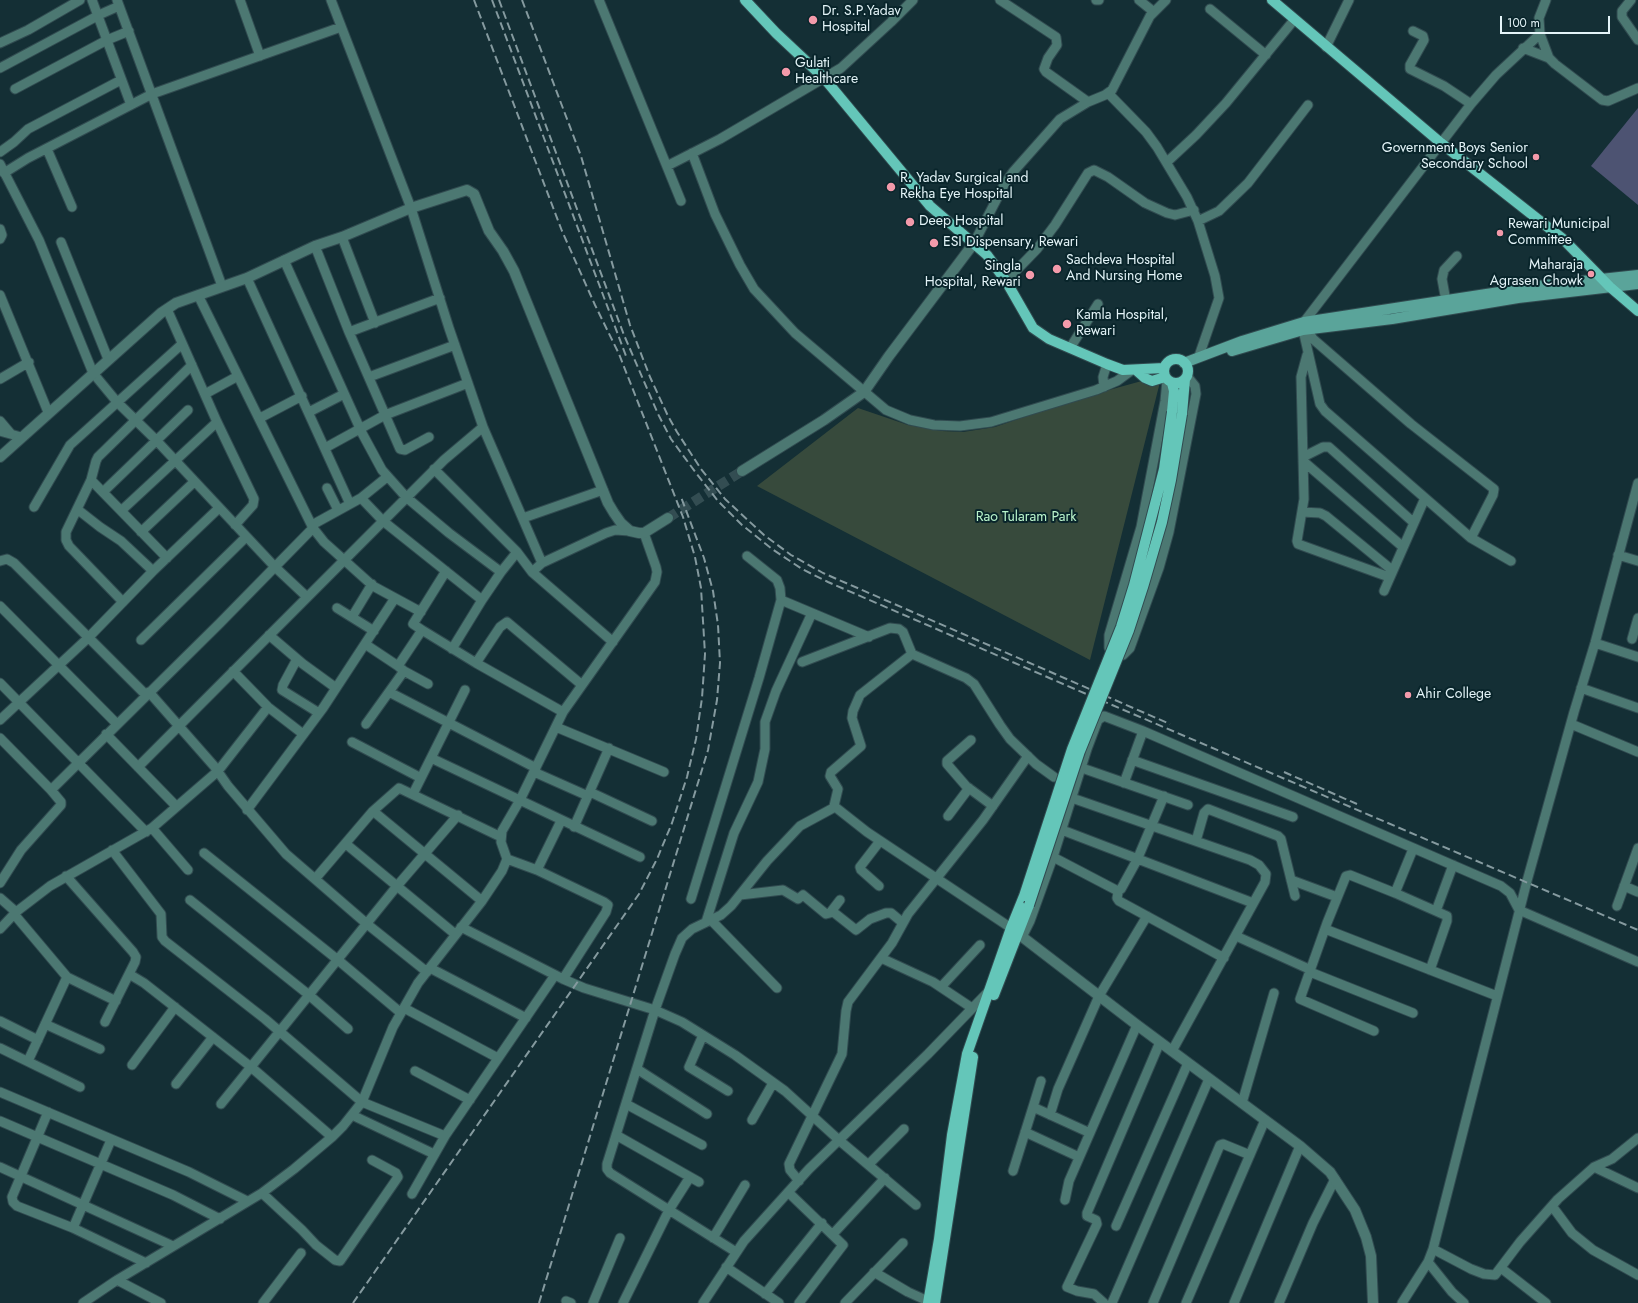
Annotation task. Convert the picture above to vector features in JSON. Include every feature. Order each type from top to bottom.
[{"type":"main road","points":[[745,0],[776,33],[824,78],[930,206],[987,255],[1006,281],[1033,328],[1039,334],[1107,364],[1123,370],[1134,370],[1152,381],[1167,377],[1179,383],[1198,356],[1257,336],[1446,301],[1545,285],[1638,275]]},
{"type":"main road","points":[[1272,0],[1441,143],[1563,239],[1610,287],[1638,312]]},
{"type":"main road","points":[[1186,371],[1225,353],[1306,326],[1392,319],[1518,298],[1638,284]]},
{"type":"main road","points":[[930,1302],[952,1136],[966,1061],[988,992],[1017,933],[1029,905],[1080,751],[1129,630],[1143,587],[1164,515],[1171,480],[1177,413],[1174,396],[1167,377],[1165,365],[1171,360],[1178,359],[1186,371],[1177,413],[1164,469],[1134,584],[1121,627],[1072,749],[1024,896],[1017,933],[981,1029],[973,1058],[930,1302]]},
{"type":"street","points":[[0,43],[28,30],[63,4],[80,0]]},
{"type":"street","points":[[92,0],[131,105]]},
{"type":"street","points":[[240,0],[260,56]]},
{"type":"street","points":[[331,0],[411,208],[483,427],[542,563]]},
{"type":"street","points":[[599,0],[681,201]]},
{"type":"street","points":[[667,166],[720,139],[841,68],[913,0]]},
{"type":"street","points":[[1000,0],[1056,37],[1057,45],[1048,58],[1044,69],[1046,72],[1088,102]]},
{"type":"street","points":[[1139,0],[1154,12]]},
{"type":"street","points":[[742,471],[811,429],[864,392],[889,356],[974,243],[1004,185],[1013,172],[1060,119],[1088,102],[1112,90],[1150,16],[1166,0]]},
{"type":"street","points":[[1326,47],[1349,0]]},
{"type":"street","points":[[1546,0],[1539,18],[1540,34],[1549,58]]},
{"type":"street","points":[[1631,0],[1622,11],[1622,17],[1638,40]]},
{"type":"street","points":[[0,68],[98,16],[118,3],[222,286]]},
{"type":"street","points":[[1210,9],[1266,55]]},
{"type":"street","points":[[1167,162],[1196,135],[1226,103],[1294,20]]},
{"type":"street","points":[[307,597],[275,567],[156,440],[117,402],[93,373],[39,240],[2,168],[47,149],[152,94],[341,27]]},
{"type":"street","points":[[15,89],[107,40],[129,31]]},
{"type":"street","points":[[1413,31],[1423,36],[1424,40],[1410,65],[1410,69],[1439,84],[1471,104]]},
{"type":"street","points":[[1511,561],[1471,538],[1322,408],[1307,355],[1306,326],[1471,104],[1496,75],[1523,48],[1540,34]]},
{"type":"street","points":[[1523,48],[1549,58],[1608,106],[1638,88]]},
{"type":"street","points":[[0,152],[28,129],[121,80]]},
{"type":"street","points":[[1108,93],[1146,132],[1167,162],[1194,210],[1198,221],[1212,264],[1219,298],[1198,356]]},
{"type":"street","points":[[1198,221],[1219,211],[1248,183],[1308,105]]},
{"type":"street","points":[[47,149],[72,207]]},
{"type":"street","points":[[692,153],[715,214],[754,289],[795,333],[842,371],[886,410],[910,420],[934,425],[960,426],[992,422],[1104,387],[1134,370]]},
{"type":"street","points":[[1006,281],[1037,249],[1055,225],[1088,173],[1094,170],[1108,176],[1145,203],[1167,213],[1175,215],[1194,210]]},
{"type":"street","points":[[0,457],[108,359],[176,303],[247,278],[315,246],[342,237],[411,208],[463,190],[470,191],[474,194],[489,231],[503,251],[514,271],[603,490],[614,513],[621,523],[630,531]]},
{"type":"street","points":[[0,229],[2,235],[0,239]]},
{"type":"street","points":[[342,237],[375,323]]},
{"type":"street","points":[[61,242],[108,359]]},
{"type":"street","points":[[315,246],[349,332],[398,444],[403,450],[429,437]]},
{"type":"street","points":[[1446,301],[1442,279],[1444,270],[1457,256]]},
{"type":"street","points":[[284,260],[360,428],[387,477],[406,497],[501,572]]},
{"type":"street","points":[[247,278],[350,504]]},
{"type":"street","points":[[0,295],[48,412]]},
{"type":"street","points":[[198,295],[260,418],[292,486],[313,526],[324,542],[372,584],[421,612]]},
{"type":"street","points":[[349,332],[440,298]]},
{"type":"street","points":[[1070,348],[1098,304]]},
{"type":"street","points":[[167,309],[217,422],[254,498],[253,505],[235,525]]},
{"type":"street","points":[[1306,326],[1313,339],[1411,424],[1494,489],[1493,495],[1471,538]]},
{"type":"street","points":[[34,507],[70,445],[182,344]]},
{"type":"street","points":[[369,377],[455,345]]},
{"type":"street","points":[[1307,355],[1300,377],[1304,499],[1297,541],[1298,544],[1391,574]]},
{"type":"street","points":[[0,379],[28,362]]},
{"type":"street","points":[[1104,387],[1103,377],[1107,364]]},
{"type":"street","points":[[123,602],[66,540],[66,532],[91,480],[98,457],[192,365]]},
{"type":"street","points":[[1167,377],[1164,409],[1141,528],[1109,635],[1109,648],[1116,654],[1123,655],[1130,648],[1159,568],[1168,532],[1196,394],[1195,386],[1186,371]]},
{"type":"street","points":[[205,394],[238,376]]},
{"type":"street","points":[[325,448],[385,415],[468,383]]},
{"type":"street","points":[[309,412],[344,394]]},
{"type":"street","points":[[260,418],[302,396]]},
{"type":"street","points":[[103,492],[188,410]]},
{"type":"street","points":[[0,421],[11,434]]},
{"type":"street","points":[[122,510],[217,422]]},
{"type":"street","points":[[138,767],[434,469],[483,427]]},
{"type":"street","points":[[0,431],[21,437]]},
{"type":"street","points":[[1303,459],[1323,448],[1329,447],[1413,522]]},
{"type":"street","points":[[1303,459],[1403,547]]},
{"type":"street","points":[[434,469],[517,552],[532,572],[613,642]]},
{"type":"street","points":[[51,790],[220,623],[313,526],[338,510],[361,498],[387,477]]},
{"type":"street","points":[[91,480],[122,510],[166,558]]},
{"type":"street","points":[[141,532],[194,482]]},
{"type":"street","points":[[1402,1303],[1428,1262],[1433,1249],[1519,910],[1595,643],[1638,483]]},
{"type":"street","points":[[327,488],[338,510]]},
{"type":"street","points":[[523,518],[603,490]]},
{"type":"street","points":[[361,498],[383,521],[482,600]]},
{"type":"street","points":[[1384,591],[1424,498]]},
{"type":"street","points":[[0,720],[88,638],[152,571],[219,508]]},
{"type":"street","points":[[78,509],[100,527],[121,541],[152,571]]},
{"type":"street","points":[[1302,512],[1320,513],[1326,516],[1391,574]]},
{"type":"street","points":[[532,572],[542,563],[606,533],[615,530],[644,533],[668,518]]},
{"type":"street","points":[[83,1303],[117,1280],[220,1219],[247,1201],[262,1194],[332,1137],[362,1102],[393,1027],[418,983],[482,901],[502,872],[507,859],[501,842],[502,831],[520,800],[563,712],[646,596],[656,576],[656,567],[644,533]]},
{"type":"street","points":[[141,640],[246,537]]},
{"type":"street","points":[[452,649],[482,600],[517,552]]},
{"type":"street","points":[[1618,555],[1638,561]]},
{"type":"street","points":[[691,899],[759,678],[781,600],[780,588],[777,580],[747,556]]},
{"type":"street","points":[[0,561],[7,559],[14,563],[88,638],[179,726],[218,771],[247,810],[286,854],[367,924],[428,970],[526,1018]]},
{"type":"street","points":[[446,571],[413,624],[476,664],[563,712]]},
{"type":"street","points":[[352,617],[372,584]]},
{"type":"street","points":[[247,810],[319,713],[395,598]]},
{"type":"street","points":[[781,600],[869,636]]},
{"type":"street","points":[[0,606],[117,724]]},
{"type":"street","points":[[337,608],[374,631]]},
{"type":"street","points":[[708,921],[734,833],[758,782],[765,749],[765,722],[776,691],[812,613]]},
{"type":"street","points":[[1632,639],[1638,618]]},
{"type":"street","points":[[476,664],[500,627],[507,622],[582,686]]},
{"type":"street","points":[[802,662],[890,628],[899,629],[903,632],[912,654],[971,681],[1010,739],[1041,768],[1054,777]]},
{"type":"street","points":[[366,724],[389,692],[422,630]]},
{"type":"street","points":[[269,635],[297,659],[336,688]]},
{"type":"street","points":[[1595,643],[1638,657]]},
{"type":"street","points":[[365,644],[428,684]]},
{"type":"street","points":[[912,654],[860,695],[853,711],[852,718],[861,746],[830,773],[830,776],[838,788],[834,804],[835,807],[880,841],[1017,933],[1137,1025],[1300,1146],[1330,1172],[1355,1210],[1366,1237],[1371,1256],[1373,1303]]},
{"type":"street","points":[[297,659],[282,685],[282,690],[319,713]]},
{"type":"street","points":[[233,671],[268,707],[303,734]]},
{"type":"street","points":[[0,683],[188,870]]},
{"type":"street","points":[[1581,688],[1638,708]]},
{"type":"street","points":[[413,794],[464,690]]},
{"type":"street","points":[[389,692],[535,770],[652,821]]},
{"type":"street","points":[[0,929],[15,913],[66,876],[149,830],[218,771],[268,707]]},
{"type":"street","points":[[1017,933],[1030,922],[1098,720],[1104,716],[1506,889],[1510,893],[1519,910],[1638,962]]},
{"type":"street","points":[[1571,724],[1638,752]]},
{"type":"street","points":[[556,727],[664,772]]},
{"type":"street","points":[[1124,783],[1143,732]]},
{"type":"street","points":[[106,734],[176,806]]},
{"type":"street","points":[[0,738],[61,802],[61,805],[21,850],[0,883]]},
{"type":"street","points":[[971,740],[947,763],[969,788],[993,806]]},
{"type":"street","points":[[352,742],[421,778]]},
{"type":"street","points":[[574,827],[609,748]]},
{"type":"street","points":[[799,1181],[790,1170],[789,1164],[842,1054],[848,1002],[892,944],[908,914],[993,806],[1028,756]]},
{"type":"street","points":[[431,758],[561,821],[640,857]]},
{"type":"street","points":[[1132,760],[1293,817]]},
{"type":"street","points":[[1082,768],[1188,805]]},
{"type":"street","points":[[315,879],[373,811],[399,788],[458,815],[501,837]]},
{"type":"street","points":[[948,816],[969,788]]},
{"type":"street","points":[[1117,891],[1121,889],[1137,860],[1164,796]]},
{"type":"street","points":[[1072,798],[1250,860],[1259,865],[1266,874],[1265,882],[1172,1051]]},
{"type":"street","points":[[736,1252],[610,1173],[607,1169],[616,1134],[655,1010],[682,938],[692,930],[721,915],[731,906],[767,861],[800,826],[835,807]]},
{"type":"street","points":[[1196,841],[1204,813],[1208,809],[1275,834],[1281,840],[1295,896]]},
{"type":"street","points":[[373,811],[482,901]]},
{"type":"street","points":[[220,1104],[424,854],[458,815]]},
{"type":"street","points":[[537,870],[561,821]]},
{"type":"street","points":[[1062,830],[1137,860],[1253,903]]},
{"type":"street","points":[[879,886],[860,867],[880,841]]},
{"type":"street","points":[[346,844],[398,886],[458,931],[584,988],[655,1010],[682,1022],[703,1035],[773,1083],[916,1205]]},
{"type":"street","points":[[1617,906],[1638,848]]},
{"type":"street","points":[[1395,893],[1413,849]]},
{"type":"street","points":[[112,850],[161,914],[162,938],[165,941],[280,1032],[362,1102],[445,1136]]},
{"type":"street","points":[[204,853],[403,1010],[498,1058]]},
{"type":"street","points":[[1053,857],[1117,891]]},
{"type":"street","points":[[412,1194],[445,1136],[526,1018],[559,977],[606,912],[608,905],[537,870],[507,859]]},
{"type":"street","points":[[1436,911],[1453,865]]},
{"type":"street","points":[[1374,1031],[1300,1001],[1344,878],[1348,875],[1395,893],[1445,915],[1448,921],[1430,970]]},
{"type":"street","points":[[66,876],[136,957],[116,1002],[105,1022]]},
{"type":"street","points":[[1291,880],[1337,897]]},
{"type":"street","points":[[1624,886],[1638,892]]},
{"type":"street","points":[[740,895],[785,890],[798,899],[802,895],[805,895],[825,914],[832,911],[840,900]]},
{"type":"street","points":[[1117,891],[1118,900],[1224,958]]},
{"type":"street","points":[[0,898],[15,913],[67,977],[116,1002]]},
{"type":"street","points":[[190,900],[310,995],[348,1029]]},
{"type":"street","points":[[832,911],[856,930],[870,918],[886,913],[891,913],[903,923]]},
{"type":"street","points":[[1050,1115],[1058,1089],[1099,996],[1147,916]]},
{"type":"street","points":[[708,921],[777,988]]},
{"type":"street","points":[[1325,929],[1497,996]]},
{"type":"street","points":[[1236,936],[1310,971],[1413,1013]]},
{"type":"street","points":[[941,987],[980,945]]},
{"type":"street","points":[[882,958],[941,987],[972,1008]]},
{"type":"street","points":[[129,974],[144,983],[251,1067],[332,1137]]},
{"type":"street","points":[[28,1061],[67,977]]},
{"type":"street","points":[[703,1303],[736,1252],[809,1169],[840,1141],[1000,981]]},
{"type":"street","points":[[1242,1103],[1274,993]]},
{"type":"street","points":[[132,1064],[175,1007]]},
{"type":"street","points":[[0,1021],[38,1040]]},
{"type":"street","points":[[45,1024],[100,1049]]},
{"type":"street","points":[[1065,1200],[1069,1181],[1137,1025]]},
{"type":"street","points":[[703,1035],[689,1067],[728,1091]]},
{"type":"street","points":[[176,1084],[213,1037]]},
{"type":"street","points":[[1104,1303],[1094,1294],[1077,1291],[1067,1287],[1097,1224],[1096,1220],[1087,1216],[1087,1213],[1160,1042]]},
{"type":"street","points":[[0,1048],[80,1087]]},
{"type":"street","points":[[1116,1226],[1188,1063]]},
{"type":"street","points":[[637,1068],[707,1114]]},
{"type":"street","points":[[415,1071],[470,1100]]},
{"type":"street","points":[[1112,1303],[1209,1079]]},
{"type":"street","points":[[1013,1170],[1041,1081]]},
{"type":"street","points":[[752,1120],[773,1083]]},
{"type":"street","points":[[0,1092],[189,1172],[247,1201]]},
{"type":"street","points":[[626,1104],[702,1145]]},
{"type":"street","points":[[1033,1107],[1090,1133]]},
{"type":"street","points":[[48,1112],[12,1197],[12,1202],[17,1206],[73,1228],[146,1263]]},
{"type":"street","points":[[352,1115],[434,1154]]},
{"type":"street","points":[[1186,1303],[1265,1120]]},
{"type":"street","points":[[0,1122],[172,1195],[220,1219]]},
{"type":"street","points":[[869,1164],[904,1129]]},
{"type":"street","points":[[1025,1132],[1079,1157]]},
{"type":"street","points":[[616,1134],[699,1182]]},
{"type":"street","points":[[1433,1249],[1484,1274],[1495,1275],[1520,1242],[1558,1199],[1594,1166],[1612,1159],[1638,1138]]},
{"type":"street","points":[[73,1228],[111,1140]]},
{"type":"street","points":[[1153,1303],[1220,1145],[1223,1144],[1250,1155]]},
{"type":"street","points":[[1234,1303],[1300,1146]]},
{"type":"street","points":[[262,1194],[302,1230],[316,1245],[335,1260],[340,1261],[398,1177],[396,1172],[372,1160]]},
{"type":"street","points":[[1594,1166],[1638,1188]]},
{"type":"street","points":[[0,1167],[173,1246]]},
{"type":"street","points":[[623,1303],[669,1210],[690,1178]]},
{"type":"street","points":[[833,1234],[885,1178]]},
{"type":"street","points":[[1279,1303],[1313,1223],[1335,1179]]},
{"type":"street","points":[[713,1238],[744,1184]]},
{"type":"street","points":[[788,1192],[822,1223],[842,1243],[843,1246],[798,1303]]},
{"type":"street","points":[[1552,1206],[1572,1233],[1593,1250],[1638,1275]]},
{"type":"street","points":[[766,1294],[822,1223]]},
{"type":"street","points":[[593,1303],[620,1238]]},
{"type":"street","points":[[845,1303],[903,1243]]},
{"type":"street","points":[[263,1303],[301,1254]]},
{"type":"street","points":[[1428,1262],[1452,1292],[1464,1303]]},
{"type":"street","points":[[726,1267],[780,1303]]},
{"type":"street","points":[[1501,1268],[1546,1303]]},
{"type":"street","points":[[874,1272],[908,1292],[930,1302]]},
{"type":"street","points":[[117,1280],[162,1303]]},
{"type":"green space","name":"Rao Tularam Park","points":[[1160,376],[1159,386],[1090,660],[757,486],[858,408],[908,425],[942,431],[963,432],[995,427],[1076,399]]},
{"type":"water","points":[[1638,108],[1638,205],[1591,166]]},
{"type":"tunnel","points":[[668,518],[742,471]]},
{"type":"railway","points":[[353,1303],[639,894],[657,859],[672,823],[687,777],[696,739],[702,698],[705,654],[701,588],[695,557],[683,517],[619,354],[562,231],[474,0]]},
{"type":"railway","points":[[492,0],[626,356]]},
{"type":"railway","points":[[499,0],[624,335],[658,414],[671,439],[696,473],[718,501],[742,525],[772,549],[802,569],[828,582],[1638,930]]},
{"type":"railway","points":[[522,0],[581,156],[630,325],[650,377],[677,432],[701,469],[725,499],[764,535],[791,555],[823,573],[1170,724]]},
{"type":"railway","points":[[539,1303],[708,750],[717,700],[720,663],[718,625],[713,591],[704,558],[681,497]]},
{"type":"railway","points":[[1284,772],[1357,804]]},
{"type":"place","name":"Dr. S.P.Yadav Hospital","points":[[813,20]]},
{"type":"place","name":"Gulati Healthcare","points":[[786,72]]},
{"type":"place","name":"Government Boys Senior Secondary School","points":[[1536,157]]},
{"type":"place","name":"R. Yadav Surgical and Rekha Eye Hospital","points":[[891,187]]},
{"type":"place","name":"Deep Hospital","points":[[910,222]]},
{"type":"place","name":"Rewari Municipal Committee","points":[[1500,233]]},
{"type":"place","name":"ESI Dispensary, Rewari","points":[[934,243]]},
{"type":"place","name":"Sachdeva Hospital And Nursing Home","points":[[1057,269]]},
{"type":"place","name":"Maharaja Agrasen Chowk","points":[[1591,274]]},
{"type":"place","name":"Singla Hospital, Rewari","points":[[1030,275]]},
{"type":"place","name":"Kamla Hospital, Rewari","points":[[1067,324]]},
{"type":"place","name":"Ahir College","points":[[1408,695]]}]
